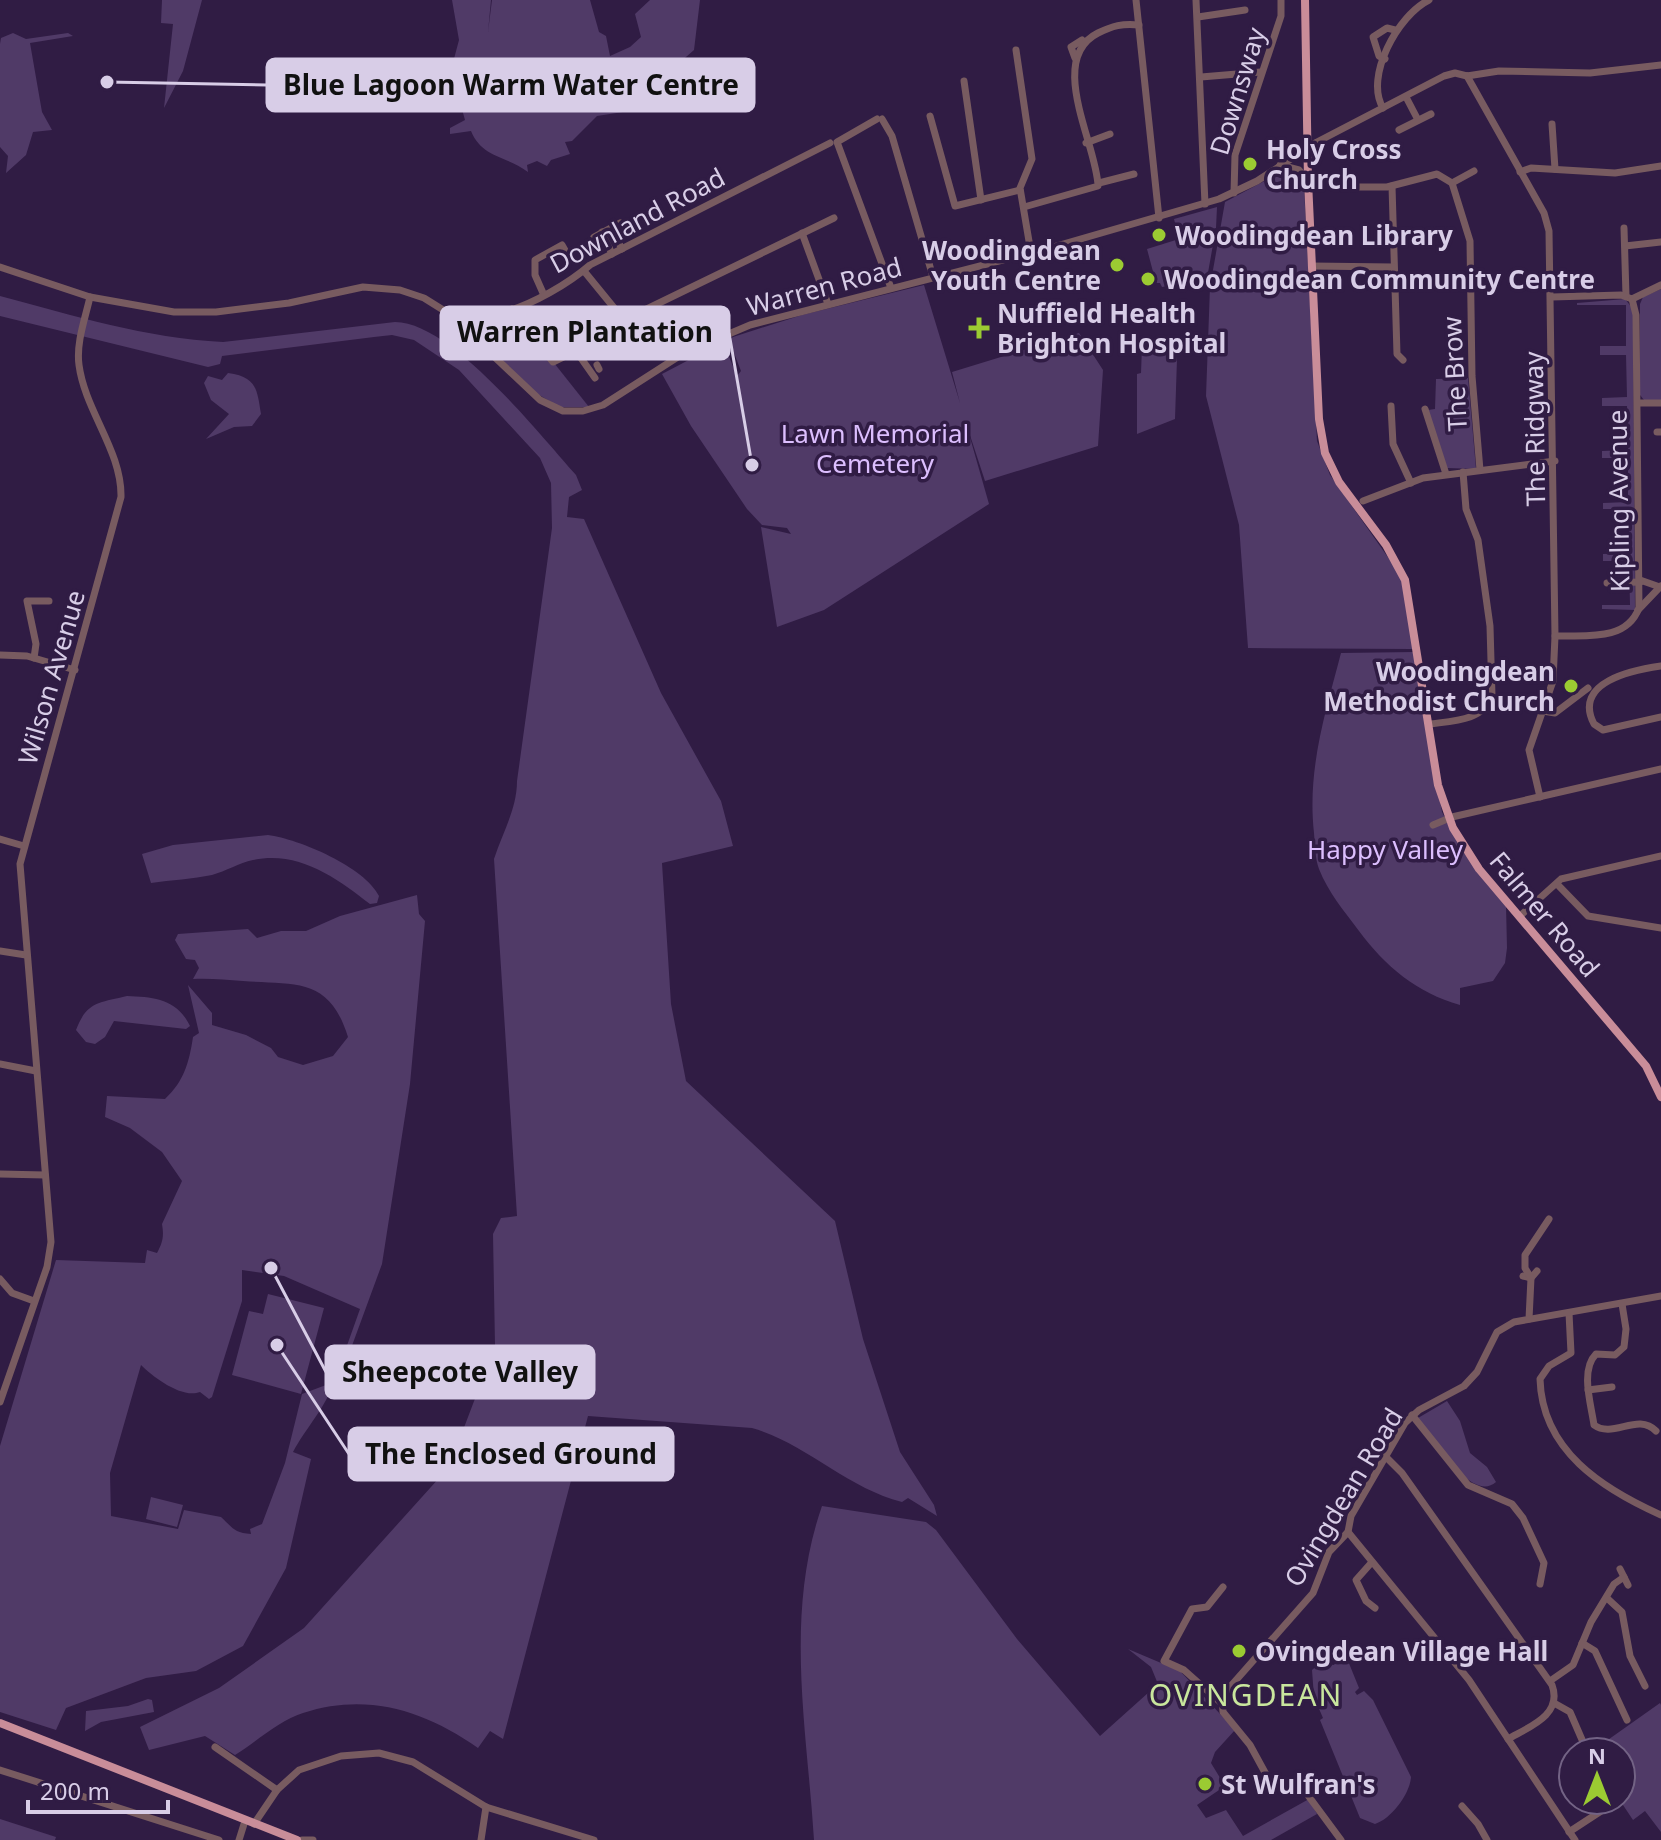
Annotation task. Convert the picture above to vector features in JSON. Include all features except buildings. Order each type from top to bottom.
[{"type":"main road","name":"Falmer Road","points":[[1305,0],[1308,181],[1323,444],[1339,482],[1386,545],[1405,580],[1438,785],[1449,818],[1467,853],[1646,1066],[1661,1097]]},
{"type":"main road","points":[[0,1723],[299,1840]]},
{"type":"street","points":[[1136,0],[1159,218]]},
{"type":"street","points":[[1196,0],[1205,204]]},
{"type":"street","name":"Downsway","points":[[1234,193],[1235,155],[1281,16],[1281,0]]},
{"type":"street","points":[[1383,108],[1377,94],[1395,30],[1411,11],[1429,0]]},
{"type":"street","points":[[1198,17],[1245,10]]},
{"type":"street","points":[[1099,183],[1086,143],[1075,58],[1084,40],[1114,26],[1139,25]]},
{"type":"street","points":[[1385,59],[1379,56],[1372,38],[1387,28],[1395,30]]},
{"type":"street","points":[[1016,50],[1032,159],[1020,190],[1031,253]]},
{"type":"street","name":"Warren Road","points":[[0,267],[90,297],[150,309],[200,312],[289,303],[363,287],[387,287],[432,302],[540,400],[563,411],[583,411],[603,405],[654,369],[708,341],[828,304],[1159,218],[1234,193],[1308,146],[1448,74],[1467,76],[1474,72],[1499,71],[1590,73],[1661,65]]},
{"type":"street","points":[[1201,77],[1261,72]]},
{"type":"street","name":"The Ridgway","points":[[1467,76],[1549,224],[1555,461],[1555,636],[1553,681],[1529,750],[1540,797]]},
{"type":"street","points":[[964,81],[981,200]]},
{"type":"street","points":[[1406,97],[1418,120]]},
{"type":"street","points":[[1399,130],[1431,114]]},
{"type":"street","points":[[930,116],[955,206],[1020,190]]},
{"type":"street","name":"Downland Road","points":[[462,326],[469,320],[512,309],[612,254],[880,119],[893,139],[933,277]]},
{"type":"street","points":[[1551,128],[1555,169]]},
{"type":"street","points":[[1086,143],[1110,134]]},
{"type":"street","points":[[834,141],[891,288]]},
{"type":"street","points":[[1280,165],[1299,170],[1308,181]]},
{"type":"street","points":[[1520,172],[1531,168],[1615,173],[1661,166]]},
{"type":"street","points":[[1359,190],[1392,186],[1437,174],[1452,183],[1474,171]]},
{"type":"street","points":[[1024,207],[1134,174]]},
{"type":"street","name":"The Brow","points":[[1452,183],[1470,241],[1472,376],[1480,470]]},
{"type":"street","points":[[1392,186],[1397,354],[1403,360]]},
{"type":"street","points":[[624,320],[834,218]]},
{"type":"street","points":[[594,237],[620,223]]},
{"type":"street","points":[[611,228],[622,249]]},
{"type":"street","name":"Kipling Avenue","points":[[1555,636],[1616,633],[1628,625],[1638,610],[1636,308],[1629,298],[1624,228]]},
{"type":"street","points":[[602,232],[612,254]]},
{"type":"street","points":[[802,233],[828,304]]},
{"type":"street","points":[[1625,246],[1661,242]]},
{"type":"street","points":[[535,260],[563,245]]},
{"type":"street","points":[[527,253],[535,260],[535,275],[543,293]]},
{"type":"street","points":[[1312,266],[1393,267]]},
{"type":"street","points":[[512,309],[553,362],[625,327],[624,320],[584,271]]},
{"type":"street","points":[[1552,297],[1629,298],[1661,285]]},
{"type":"street","name":"Wilson Avenue","points":[[0,1402],[50,1251],[19,874],[24,846],[121,497],[115,461],[90,405],[79,370],[79,347],[90,297]]},
{"type":"street","points":[[576,351],[596,369]]},
{"type":"street","points":[[1638,403],[1661,403]]},
{"type":"street","points":[[1391,406],[1393,444],[1411,483]]},
{"type":"street","points":[[1425,409],[1424,422],[1446,474]]},
{"type":"street","points":[[1363,501],[1446,474],[1555,461]]},
{"type":"street","points":[[1430,724],[1478,714],[1488,707],[1492,696],[1490,626],[1478,540],[1466,509],[1463,472]]},
{"type":"street","points":[[1607,583],[1640,581],[1661,587],[1638,610]]},
{"type":"street","points":[[34,658],[37,646],[27,598],[49,601]]},
{"type":"street","points":[[0,655],[34,658],[75,670]]},
{"type":"street","points":[[1661,666],[1627,671],[1609,680],[1593,696],[1589,710],[1594,724],[1605,730],[1661,717]]},
{"type":"street","points":[[1543,711],[1554,714],[1582,698],[1588,688]]},
{"type":"street","points":[[1433,825],[1449,818],[1661,769]]},
{"type":"street","points":[[0,839],[24,846]]},
{"type":"street","points":[[1520,916],[1566,877],[1661,856]]},
{"type":"street","points":[[1557,884],[1588,916],[1661,928]]},
{"type":"street","points":[[0,951],[26,955]]},
{"type":"street","points":[[0,1064],[36,1071]]},
{"type":"street","points":[[0,1174],[45,1175]]},
{"type":"street","points":[[1529,1319],[1530,1275],[1525,1268],[1525,1252],[1540,1225],[1549,1219]]},
{"type":"street","points":[[0,1279],[12,1293],[34,1301]]},
{"type":"street","name":"Ovingdean Road","points":[[1220,1702],[1313,1593],[1329,1552],[1348,1532],[1351,1516],[1412,1415],[1456,1392],[1472,1378],[1500,1329],[1529,1319],[1661,1296]]},
{"type":"street","points":[[1622,1304],[1626,1329],[1624,1347],[1615,1355],[1593,1355],[1588,1390],[1597,1428],[1641,1423],[1650,1424],[1656,1431]]},
{"type":"street","points":[[1569,1313],[1570,1354],[1549,1366],[1540,1379],[1553,1428],[1582,1469],[1616,1493],[1661,1515]]},
{"type":"street","points":[[1588,1390],[1612,1387]]},
{"type":"street","points":[[1412,1415],[1468,1485],[1512,1504],[1523,1518],[1544,1563],[1540,1584]]},
{"type":"street","points":[[1385,1456],[1396,1465],[1518,1628],[1550,1681],[1554,1703],[1547,1714],[1508,1739]]},
{"type":"street","points":[[1348,1532],[1440,1641],[1575,1840]]},
{"type":"street","points":[[1372,1562],[1356,1578],[1364,1602],[1375,1608]]},
{"type":"street","points":[[1550,1681],[1573,1665],[1591,1622],[1622,1573],[1628,1585]]},
{"type":"street","points":[[1223,1587],[1207,1607],[1192,1609],[1164,1661],[1184,1670],[1220,1702],[1225,1714],[1250,1745],[1268,1778],[1304,1790],[1341,1840]]},
{"type":"street","points":[[1608,1599],[1622,1612],[1630,1656],[1645,1682]]},
{"type":"street","points":[[1582,1643],[1595,1651],[1625,1705],[1627,1720]]},
{"type":"street","points":[[1554,1703],[1570,1712],[1580,1736]]},
{"type":"street","points":[[217,1752],[277,1790]]},
{"type":"street","points":[[239,1840],[250,1822],[292,1775],[320,1761],[355,1754],[385,1754],[413,1762],[486,1807],[594,1840]]},
{"type":"street","points":[[0,1770],[219,1840]]},
{"type":"street","points":[[481,1840],[486,1807]]},
{"type":"street","points":[[1466,1809],[1487,1840]]},
{"type":"street","points":[[1569,1832],[1594,1816]]},
{"type":"street","points":[[299,1840],[313,1840]]},
{"type":"green space","points":[[162,0],[202,0],[183,71],[164,108],[173,24],[161,23]]},
{"type":"green space","points":[[452,0],[491,0],[488,32],[492,0],[590,0],[599,32],[606,36],[610,56],[630,47],[641,37],[635,14],[650,0],[700,0],[694,50],[623,112],[597,116],[572,141],[565,142],[570,154],[551,160],[547,166],[537,161],[527,165],[528,172],[488,152],[471,131],[450,134],[450,128],[465,120],[451,70],[459,40]]},
{"type":"green space","points":[[13,33],[26,39],[68,33],[73,36],[30,43],[42,112],[52,130],[33,132],[26,155],[6,173],[8,156],[0,147],[0,44],[1,38]]},
{"type":"green space","points":[[1283,171],[1297,173],[1304,187],[1317,441],[1330,475],[1399,573],[1405,589],[1413,649],[1248,648],[1239,525],[1206,396],[1210,287],[1225,202]]},
{"type":"green space","points":[[1217,207],[1216,228],[1199,232],[1201,242],[1214,239],[1206,284],[1198,281],[1162,287],[1156,283],[1147,249],[1179,239],[1174,219]]},
{"type":"green space","name":"Lawn Memorial Cemetery","points":[[924,285],[960,403],[952,372],[1079,333],[1103,370],[1098,446],[985,481],[965,420],[989,504],[824,610],[777,627],[761,527],[791,534],[787,528],[762,525],[747,509],[691,426],[662,374],[723,342],[737,376],[741,371],[729,340],[733,337],[802,315]]},
{"type":"green space","points":[[1661,289],[1661,400],[1644,400],[1640,395],[1640,304],[1643,297]]},
{"type":"green space","points":[[0,296],[138,331],[194,340],[223,342],[395,322],[417,327],[442,340],[493,383],[576,475],[582,490],[569,497],[567,517],[584,519],[661,693],[721,801],[733,846],[662,863],[671,1004],[686,1081],[835,1221],[863,1339],[900,1452],[934,1505],[937,1516],[908,1498],[902,1502],[863,1487],[790,1444],[752,1428],[588,1416],[503,1739],[490,1731],[478,1748],[416,1715],[373,1705],[350,1704],[294,1716],[235,1755],[205,1736],[149,1750],[140,1727],[219,1688],[304,1628],[449,1467],[495,1346],[493,1234],[501,1218],[517,1216],[494,859],[516,791],[552,528],[551,483],[540,458],[459,370],[414,340],[392,335],[222,356],[220,364],[208,367],[0,316]]},
{"type":"green space","points":[[1625,299],[1633,309],[1635,610],[1602,609],[1602,605],[1630,605],[1629,561],[1603,561],[1603,554],[1629,553],[1629,509],[1603,509],[1603,503],[1628,502],[1628,458],[1602,458],[1602,451],[1628,450],[1627,406],[1602,406],[1602,398],[1627,397],[1626,355],[1600,355],[1600,346],[1626,346],[1626,305],[1577,305]]},
{"type":"green space","points":[[512,310],[589,407],[560,407],[534,392],[466,323]]},
{"type":"green space","points":[[1170,338],[1177,359],[1175,419],[1137,434],[1137,374],[1141,373],[1142,346]]},
{"type":"green space","points":[[228,373],[244,377],[254,385],[261,414],[252,426],[234,427],[206,439],[229,414],[211,400],[204,383],[208,376],[222,380]]},
{"type":"green space","points":[[1468,378],[1476,469],[1447,468],[1428,410],[1435,409],[1436,379]]},
{"type":"green space","name":"Happy Valley","points":[[1414,652],[1442,812],[1461,849],[1506,905],[1505,963],[1493,981],[1460,988],[1460,1005],[1416,986],[1380,956],[1332,893],[1319,869],[1316,856],[1312,810],[1315,764],[1341,653]]},
{"type":"green space","points":[[268,835],[313,848],[346,865],[371,885],[379,896],[377,903],[370,904],[316,868],[286,859],[253,860],[212,875],[151,883],[142,854],[173,845]]},
{"type":"green space","points":[[417,895],[419,914],[425,921],[410,1084],[382,1264],[339,1381],[333,1383],[326,1400],[293,1452],[311,1459],[286,1568],[243,1646],[196,1671],[146,1678],[66,1708],[56,1730],[0,1712],[0,1446],[56,1260],[145,1263],[147,1250],[157,1253],[159,1249],[162,1224],[182,1181],[162,1152],[130,1128],[105,1117],[107,1096],[165,1099],[177,1085],[187,1063],[193,1037],[199,1033],[188,985],[212,1013],[212,1025],[246,1035],[271,1048],[278,1057],[303,1065],[333,1056],[348,1037],[331,1003],[320,994],[294,984],[193,979],[199,968],[195,960],[186,959],[175,940],[178,934],[248,929],[257,938],[281,931],[306,931],[340,916]],"holes":[[[242,1270],[284,1276],[360,1309],[334,1382],[302,1394],[285,1463],[262,1524],[250,1529],[251,1534],[237,1531],[221,1517],[184,1510],[178,1529],[111,1516],[110,1473],[141,1365],[168,1386],[185,1392],[200,1392],[209,1399],[242,1301]]]},
{"type":"green space","points":[[127,996],[164,1001],[178,1010],[190,1026],[186,1029],[114,1021],[105,1037],[95,1044],[86,1042],[76,1030],[85,1013],[101,1002]]},
{"type":"green space","points":[[268,1294],[324,1308],[301,1394],[232,1375],[249,1311],[263,1314]]},
{"type":"green space","points":[[1447,1401],[1460,1421],[1470,1453],[1487,1467],[1496,1482],[1486,1486],[1475,1484],[1464,1476],[1418,1418]]},
{"type":"green space","points":[[151,1497],[183,1505],[177,1527],[146,1519]]},
{"type":"green space","points":[[822,1506],[926,1522],[936,1530],[1017,1639],[1100,1736],[1158,1684],[1151,1667],[1128,1649],[1180,1671],[1235,1730],[1215,1752],[1211,1763],[1225,1786],[1197,1805],[1206,1818],[1226,1810],[1243,1836],[1309,1799],[1317,1814],[1271,1840],[814,1840],[803,1714],[801,1630],[810,1547]]},
{"type":"green space","points":[[1344,1651],[1359,1688],[1355,1692],[1357,1695],[1364,1691],[1373,1700],[1411,1777],[1399,1805],[1375,1824],[1360,1818],[1320,1720],[1323,1718],[1314,1697],[1312,1670],[1320,1663],[1334,1665]]},
{"type":"green space","points":[[152,1700],[154,1712],[101,1722],[85,1731],[86,1711],[128,1706]]},
{"type":"green space","points":[[1660,1703],[1661,1832],[1645,1811],[1633,1820],[1630,1816],[1637,1816],[1637,1736],[1613,1736]]},
{"type":"green space","points":[[0,1819],[56,1837],[55,1840],[0,1840]]},
{"type":"place","name":"Blue Lagoon Warm Water Centre","points":[[107,82]]},
{"type":"place","name":"Holy Cross Church","points":[[1250,164]]},
{"type":"place","name":"Woodingdean Library","points":[[1159,235]]},
{"type":"place","name":"Woodingdean Youth Centre","points":[[1117,265]]},
{"type":"place","name":"Woodingdean Community Centre","points":[[1148,279]]},
{"type":"place","name":"Nuffield Health Brighton Hospital","points":[[979,328]]},
{"type":"place","name":"Warren Plantation","points":[[752,465]]},
{"type":"place","name":"Woodingdean Methodist Church","points":[[1571,686]]},
{"type":"place","name":"Sheepcote Valley","points":[[271,1268]]},
{"type":"place","name":"The Enclosed Ground","points":[[277,1345]]},
{"type":"place","name":"Ovingdean Village Hall","points":[[1239,1651]]},
{"type":"place","name":"St Wulfran's","points":[[1205,1784]]},
{"type":"district","name":"OVINGDEAN","points":[[1246,1694]]}]
